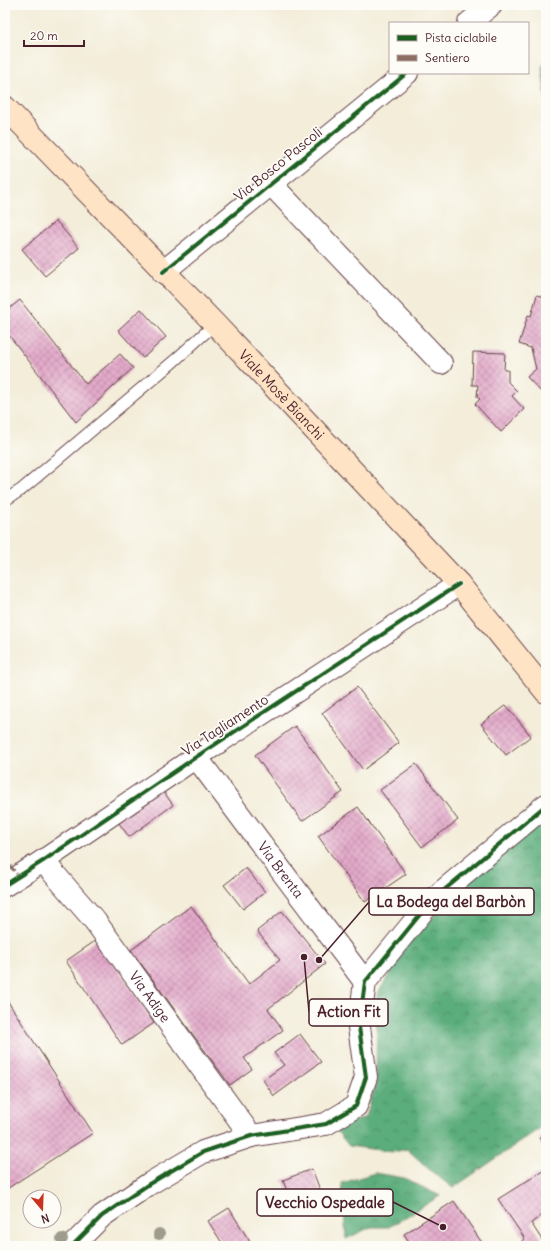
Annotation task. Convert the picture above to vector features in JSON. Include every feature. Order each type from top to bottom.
[{"type":"main road","name":"Viale Mosè Bianchi","points":[[5,107],[215,324],[459,584],[546,692]]},
{"type":"street","points":[[470,22],[491,5]]},
{"type":"street","name":"Via Bosco Pascoli","points":[[164,272],[407,74]]},
{"type":"street","points":[[271,184],[441,363]]},
{"type":"street","name":"Via Tagliamento","points":[[5,885],[459,584]]},
{"type":"street","name":"Via Brenta","points":[[196,757],[365,982]]},
{"type":"street","points":[[72,1246],[102,1216],[149,1184],[203,1152],[251,1136],[326,1124],[356,1106],[366,1077],[359,1027],[365,982],[431,901],[546,805]]},
{"type":"street","name":"Via Adige","points":[[43,861],[96,921],[251,1136]]},
{"type":"lane","points":[[5,500],[21,490],[174,361],[215,324]]},
{"type":"green space","points":[[546,59],[546,101],[542,68]]},
{"type":"green space","points":[[546,820],[546,1124],[453,1188],[431,1171],[407,1149],[393,1152],[349,1146],[335,1129],[366,1117],[376,1082],[377,995],[409,941],[477,872]]},
{"type":"green space","points":[[375,1173],[404,1178],[440,1196],[389,1227],[371,1227],[346,1239],[342,1183]]},
{"type":"building","points":[[56,221],[79,248],[45,276],[22,249]]},
{"type":"building","points":[[537,295],[546,298],[546,402],[542,397],[544,395],[527,377],[536,369],[531,348],[519,344],[528,315],[531,316]]},
{"type":"building","points":[[20,300],[86,384],[120,354],[133,368],[76,422],[5,330],[5,312]]},
{"type":"building","points":[[141,309],[166,337],[143,358],[118,330]]},
{"type":"building","points":[[473,352],[505,353],[504,370],[508,370],[508,382],[517,391],[512,396],[524,409],[501,432],[475,404],[480,399],[477,397],[478,385],[472,385]]},
{"type":"building","points":[[357,687],[399,743],[363,770],[322,713]]},
{"type":"building","points":[[506,705],[531,736],[506,755],[481,724]]},
{"type":"building","points":[[295,726],[343,792],[302,821],[255,755]]},
{"type":"building","points":[[416,764],[458,820],[422,847],[380,790]]},
{"type":"building","points":[[161,788],[173,805],[129,837],[116,819]]},
{"type":"building","points":[[358,807],[406,874],[365,902],[318,836]]},
{"type":"building","points":[[246,868],[265,892],[243,909],[224,885]]},
{"type":"building","points":[[191,906],[249,984],[280,960],[257,931],[282,911],[325,964],[268,1009],[283,1030],[244,1058],[252,1069],[230,1085],[131,950]]},
{"type":"building","points":[[98,939],[154,1023],[122,1045],[66,961]]},
{"type":"building","points":[[5,997],[93,1133],[5,1190]]},
{"type":"building","points":[[300,1034],[321,1062],[274,1096],[263,1080],[284,1065],[274,1053]]},
{"type":"building","points":[[546,1133],[546,1148],[539,1138]]},
{"type":"building","points":[[312,1169],[322,1195],[292,1206],[283,1180]]},
{"type":"building","points":[[546,1169],[546,1208],[542,1211],[544,1214],[531,1223],[546,1246],[515,1246],[525,1239],[498,1199]]},
{"type":"building","points":[[454,1201],[484,1246],[412,1246],[404,1234]]},
{"type":"building","points":[[229,1208],[250,1242],[244,1246],[224,1246],[208,1221]]},
{"type":"marked path","points":[[5,859],[19,877]]},
{"type":"cycle path","points":[[163,272],[406,74]]},
{"type":"cycle path","points":[[5,885],[459,584]]},
{"type":"cycle path","points":[[72,1246],[102,1216],[149,1184],[203,1152],[251,1136],[326,1124],[356,1106],[366,1077],[359,1027],[365,982],[431,901],[546,805]]},
{"type":"place","name":"Action Fit","points":[[304,957]]},
{"type":"place","name":"La Bodega del Barbòn","points":[[319,960]]},
{"type":"place","name":"Vecchio Ospedale","points":[[443,1227]]}]
